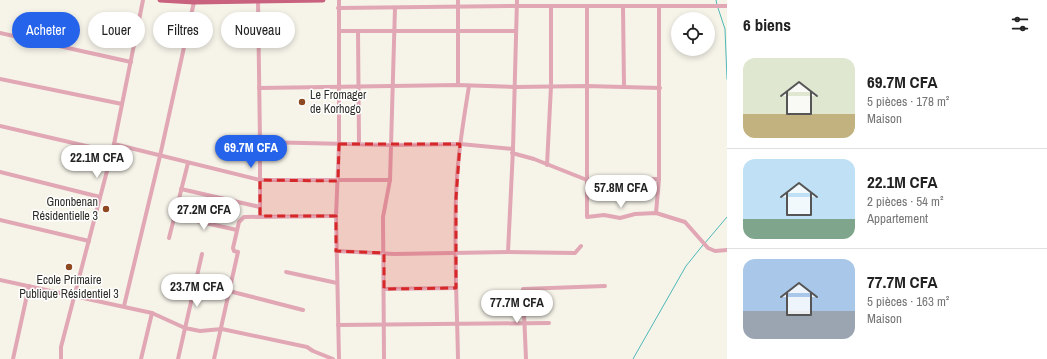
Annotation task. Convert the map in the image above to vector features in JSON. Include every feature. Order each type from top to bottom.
[{"type":"main road","points":[[160,0],[194,2],[323,0]]},
{"type":"street","points":[[61,359],[61,347],[114,144],[143,0]]},
{"type":"street","points":[[339,0],[339,144],[336,216],[336,283],[339,359]]},
{"type":"street","points":[[458,0],[458,85]]},
{"type":"street","points":[[508,252],[513,151],[517,0]]},
{"type":"street","points":[[258,1],[260,216]]},
{"type":"street","points":[[124,306],[160,156],[194,2]]},
{"type":"street","points":[[547,164],[551,86],[551,6]]},
{"type":"street","points":[[587,6],[587,217],[604,215],[620,218],[636,214],[656,213],[685,222],[708,248],[715,251],[727,250]]},
{"type":"street","points":[[623,6],[624,87]]},
{"type":"street","points":[[338,8],[727,6]]},
{"type":"street","points":[[656,213],[659,179],[659,7]]},
{"type":"street","points":[[384,359],[383,217],[390,180],[395,8]]},
{"type":"street","points":[[358,31],[359,144]]},
{"type":"street","points":[[339,32],[516,31]]},
{"type":"street","points":[[0,33],[131,62]]},
{"type":"street","points":[[0,79],[122,104]]},
{"type":"street","points":[[260,88],[458,85],[660,88]]},
{"type":"street","points":[[458,359],[456,198],[460,144],[469,86]]},
{"type":"street","points":[[0,126],[112,152]]},
{"type":"street","points":[[260,142],[392,145],[460,144],[513,151],[587,180],[659,179]]},
{"type":"street","points":[[114,144],[260,180],[390,180]]},
{"type":"street","points":[[169,238],[188,163]]},
{"type":"street","points":[[0,172],[100,197]]},
{"type":"street","points":[[181,188],[260,207]]},
{"type":"street","points":[[174,216],[237,230]]},
{"type":"street","points":[[214,359],[222,329],[238,252],[234,251],[233,248],[239,222],[244,217],[260,216],[336,216]]},
{"type":"street","points":[[0,220],[89,241]]},
{"type":"street","points":[[336,251],[394,254],[508,252],[575,253],[581,246]]},
{"type":"street","points":[[178,359],[202,254]]},
{"type":"street","points":[[286,272],[336,283]]},
{"type":"street","points":[[0,280],[75,295],[152,313],[185,328],[200,331],[222,329],[307,347],[333,359]]},
{"type":"street","points":[[13,359],[29,286]]},
{"type":"street","points":[[526,359],[523,289],[605,286]]},
{"type":"street","points":[[384,290],[456,288]]},
{"type":"street","points":[[229,291],[303,310]]},
{"type":"street","points":[[141,359],[152,313]]},
{"type":"street","points":[[338,325],[549,324]]},
{"type":"highlighted area","points":[[339,144],[460,144],[456,198],[456,288],[384,289],[384,253],[336,251],[336,216],[260,216],[260,180],[338,181]]},
{"type":"waterway","points":[[716,0],[717,5]]},
{"type":"waterway","points":[[718,8],[725,29],[727,79]]},
{"type":"waterway","points":[[705,243],[727,217]]},
{"type":"waterway","points":[[633,359],[686,266],[703,245]]},
{"type":"place","name":"Le Fromager de Korhogo","points":[[302,102]]},
{"type":"place","name":"Gnonbenan Résidentielle 3","points":[[106,209]]},
{"type":"place","name":"Ecole Primaire Publique Résidentiel 3","points":[[69,267]]}]
